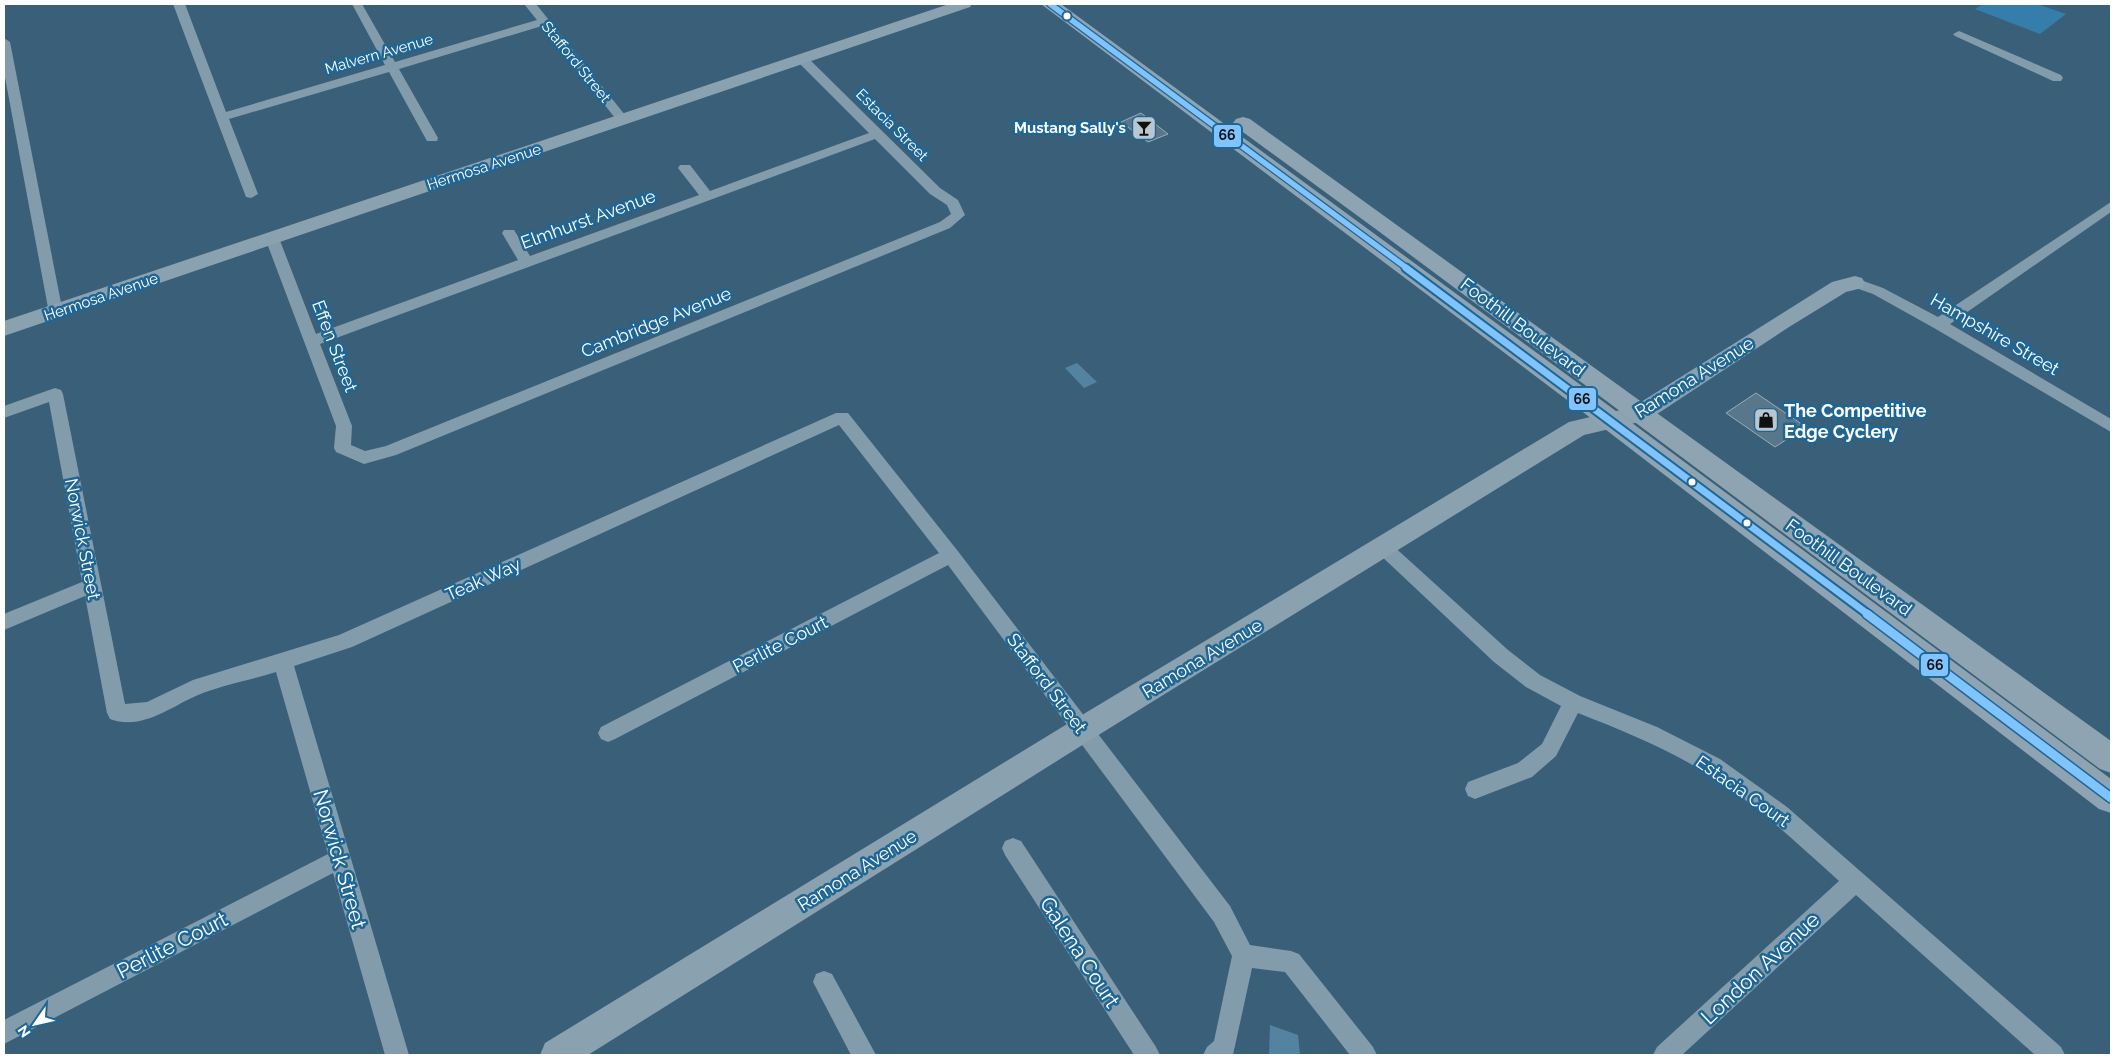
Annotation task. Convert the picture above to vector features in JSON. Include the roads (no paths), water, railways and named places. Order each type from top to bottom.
[{"type":"main road","name":"Foothill Boulevard","points":[[1050,4],[1627,418],[2111,759]]},
{"type":"main road","name":"Foothill Boulevard","points":[[1077,4],[1385,225],[1627,418],[2111,798]]},
{"type":"street","points":[[179,4],[251,194]]},
{"type":"street","points":[[357,4],[394,66],[432,138]]},
{"type":"street","name":"Stafford Street","points":[[530,4],[623,120]]},
{"type":"street","name":"Hermosa Avenue","points":[[4,329],[56,313],[964,4]]},
{"type":"street","name":"Malvern Avenue","points":[[222,117],[544,22]]},
{"type":"street","points":[[1959,34],[2057,78]]},
{"type":"street","points":[[4,42],[7,79],[56,313]]},
{"type":"street","name":"Estacia Street","points":[[801,58],[935,191],[953,203],[958,215]]},
{"type":"street","name":"Elmhurst Avenue","points":[[313,341],[877,134]]},
{"type":"street","points":[[685,168],[708,197]]},
{"type":"street","points":[[1939,324],[2111,206]]},
{"type":"street","name":"Cambridge Avenue","points":[[364,458],[390,451],[945,225],[958,215]]},
{"type":"street","points":[[509,233],[527,263]]},
{"type":"street","name":"Effen Street","points":[[272,238],[344,426],[342,448],[364,458]]},
{"type":"street","name":"Ramona Avenue","points":[[557,1055],[1082,730],[1384,548],[1578,428],[1627,418],[1839,287],[1855,283]]},
{"type":"street","name":"Hampshire Street","points":[[1855,283],[1878,291],[1939,324],[2111,426]]},
{"type":"street","name":"Norwick Street","points":[[4,412],[54,394],[117,713]]},
{"type":"street","name":"Stafford Street","points":[[842,417],[951,555],[1222,914],[1244,956]]},
{"type":"street","name":"Teak Way","points":[[117,713],[148,711],[193,688],[283,662],[345,641],[842,417]]},
{"type":"street","name":"Estacia Court","points":[[1384,548],[1501,656],[1534,680],[1573,702],[1650,734],[1712,766],[1780,814],[2053,1055]]},
{"type":"street","name":"Perlite Court","points":[[608,733],[951,555]]},
{"type":"street","points":[[4,622],[91,586]]},
{"type":"street","name":"Norwick Street","points":[[283,662],[397,1055]]},
{"type":"street","points":[[1475,790],[1525,770],[1549,750],[1573,702]]},
{"type":"street","name":"Galena Court","points":[[1013,848],[1148,1055]]},
{"type":"street","name":"Perlite Court","points":[[4,1032],[341,858]]},
{"type":"street","name":"London Avenue","points":[[1665,1055],[1856,880]]},
{"type":"street","points":[[1215,1055],[1224,1048],[1244,956],[1291,962],[1365,1055]]},
{"type":"street","points":[[824,982],[864,1055]]},
{"type":"place","name":"Mustang Sally's","points":[[1144,128]]},
{"type":"place","name":"The Competitive Edge Cyclery","points":[[1766,420]]}]
